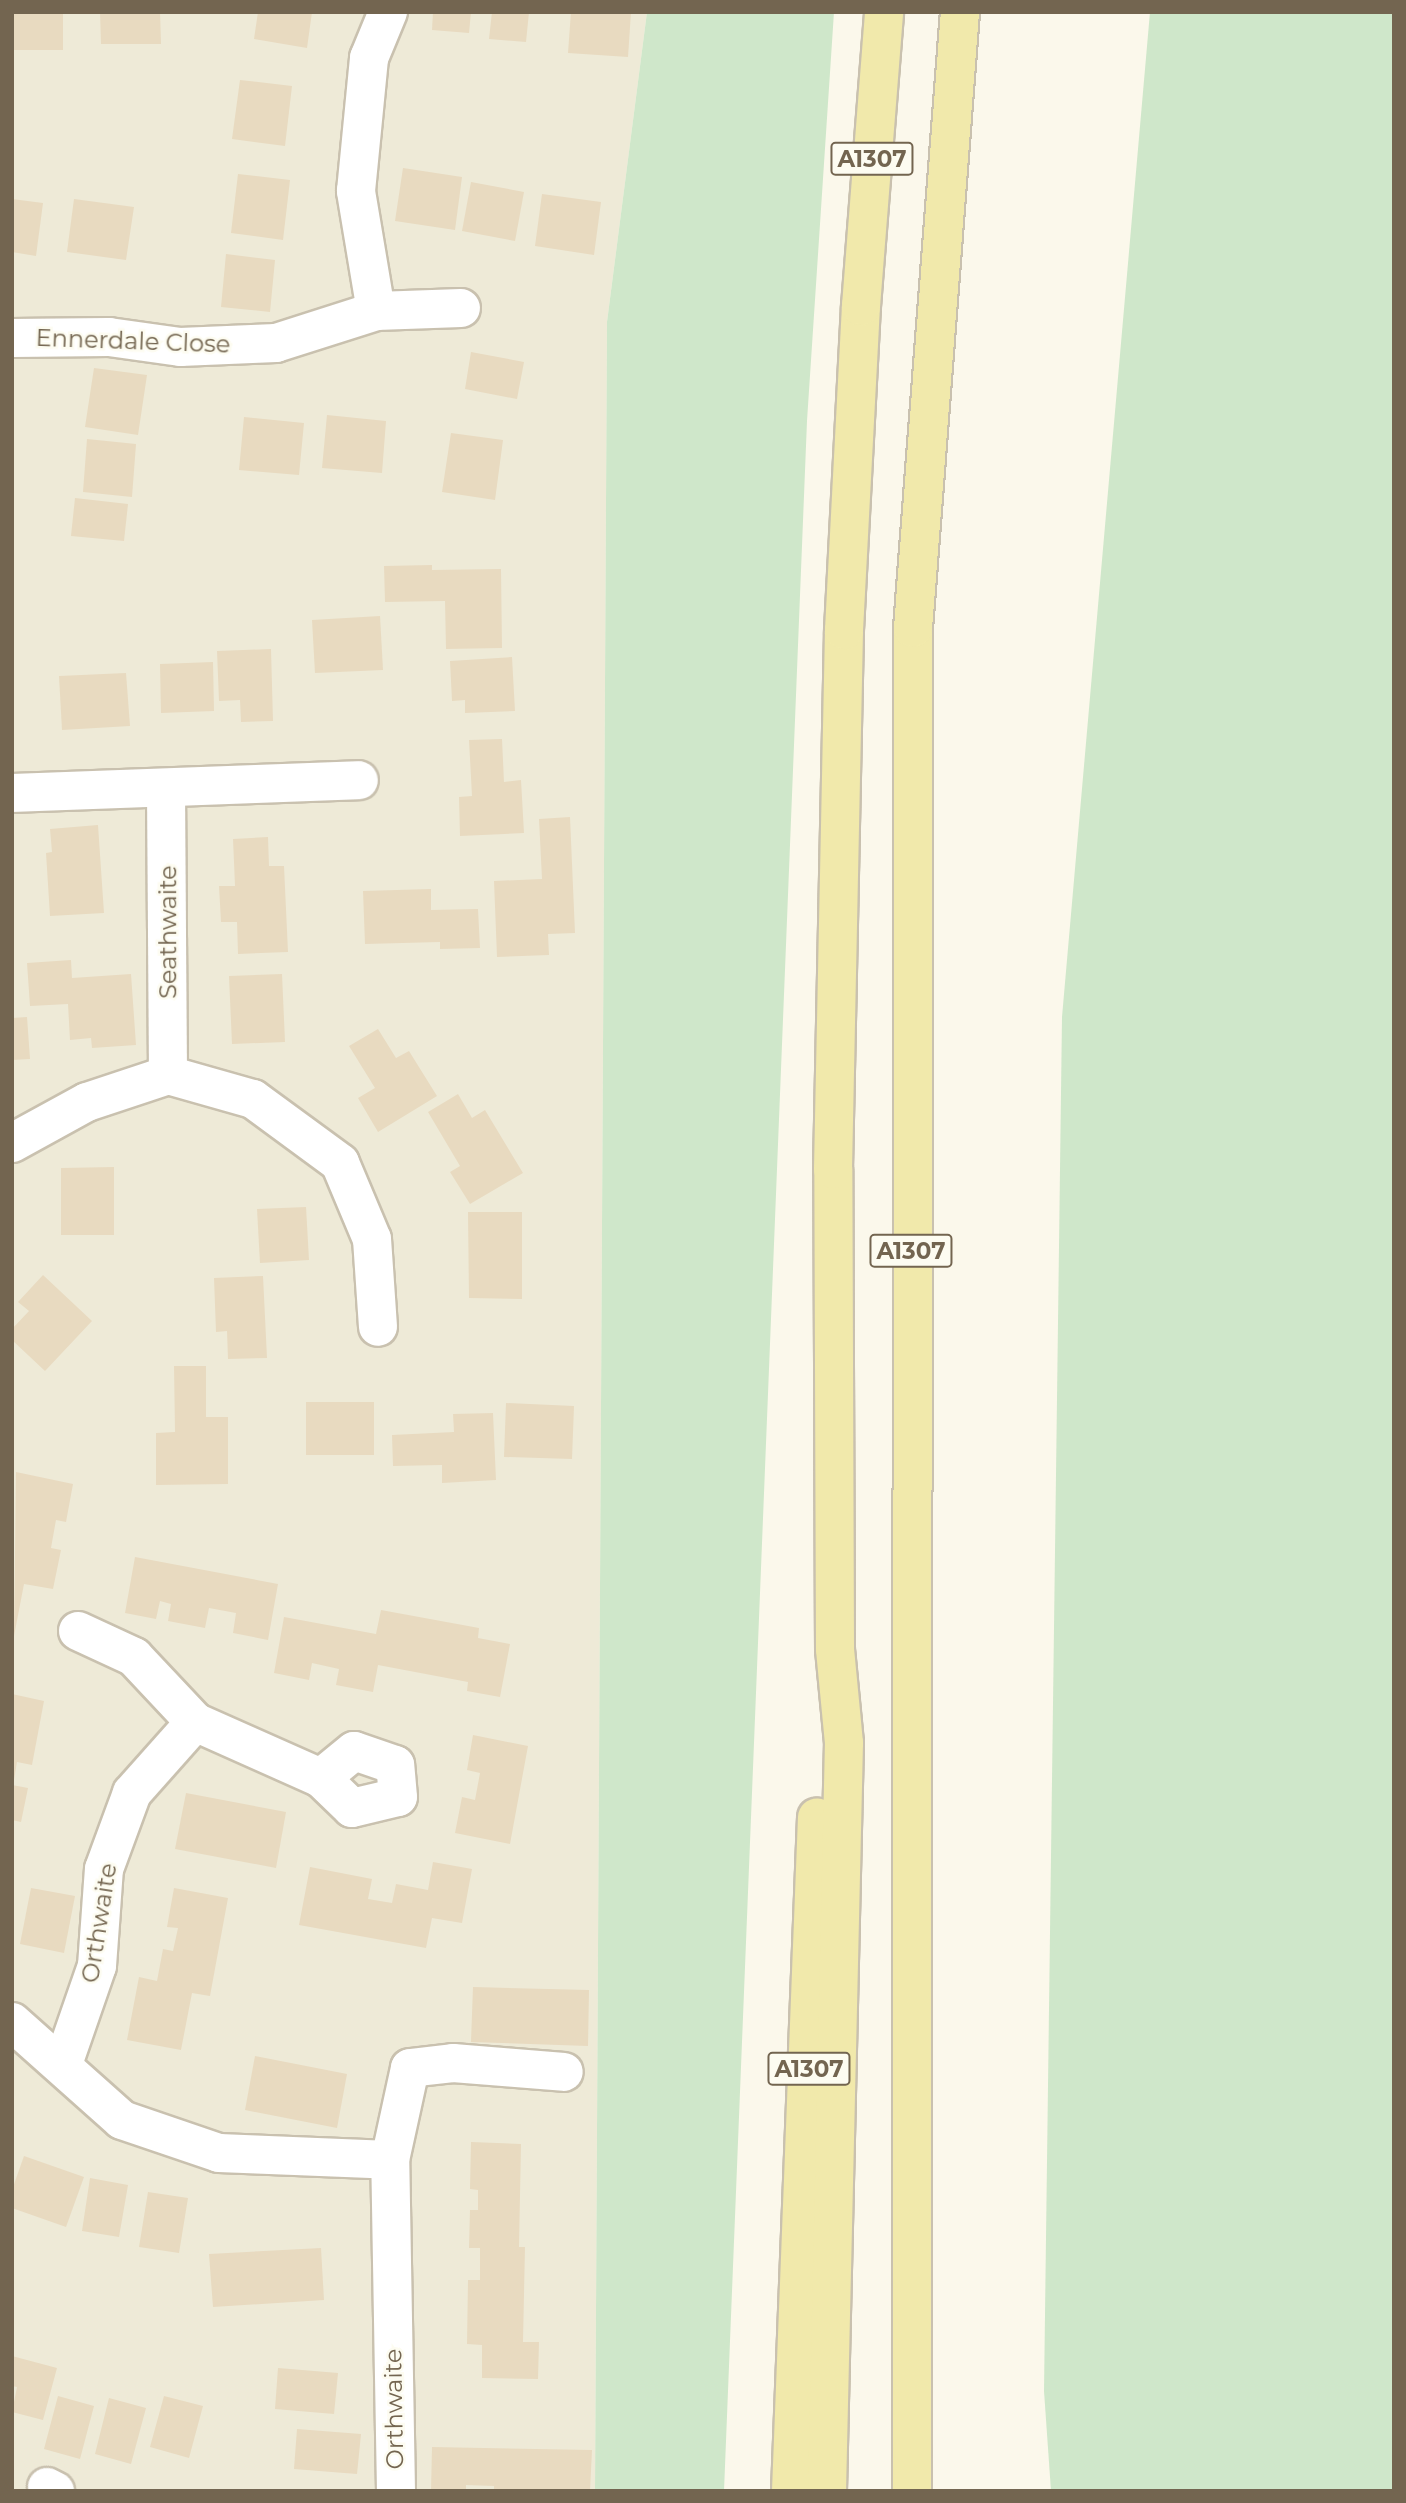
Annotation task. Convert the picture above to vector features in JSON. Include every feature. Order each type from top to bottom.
[{"type":"main road","name":"A1307","points":[[827,2491],[845,1743],[835,1649],[832,1168],[844,630],[861,306],[884,12]]},
{"type":"main road","name":"A1307","points":[[912,2491],[913,628],[960,12]]},
{"type":"main road","name":"A1307","points":[[791,2491],[820,1745],[835,1649]]},
{"type":"street","points":[[376,311],[356,191],[369,58],[388,12]]},
{"type":"street","name":"Ennerdale Close","points":[[12,338],[109,337],[180,347],[276,342],[376,311],[461,308]]},
{"type":"street","points":[[12,793],[359,779]]},
{"type":"street","name":"Seathwaite","points":[[166,788],[168,1075]]},
{"type":"street","points":[[12,1143],[87,1102],[168,1075],[253,1099],[340,1163],[372,1239],[379,1327]]},
{"type":"street","points":[[78,1630],[134,1657],[195,1722],[321,1778]]},
{"type":"street","name":"Orthwaite","points":[[63,2064],[97,1966],[104,1869],[132,1793],[195,1722]]},
{"type":"street","points":[[12,2022],[63,2064],[122,2120],[219,2153],[390,2160]]},
{"type":"street","name":"Orthwaite","points":[[396,2491],[390,2160],[410,2068],[453,2063],[564,2072]]},
{"type":"shaded area","points":[[12,12],[647,12],[607,322],[595,2491],[12,2491]]},
{"type":"green space","points":[[647,12],[834,12],[807,421],[724,2491],[595,2491],[607,322]]},
{"type":"green space","points":[[1150,12],[1394,12],[1394,2491],[1051,2491],[1044,2391],[1062,1017]]},
{"type":"building","points":[[12,12],[63,12],[63,50],[12,50]]},
{"type":"building","points":[[100,12],[160,12],[161,44],[101,44]]},
{"type":"building","points":[[258,12],[312,12],[307,48],[254,39]]},
{"type":"building","points":[[433,12],[471,12],[469,33],[432,30]]},
{"type":"building","points":[[492,12],[529,12],[526,42],[489,39]]},
{"type":"building","points":[[571,12],[631,12],[628,57],[568,53]]},
{"type":"building","points":[[240,80],[292,86],[285,146],[232,139]]},
{"type":"building","points":[[403,168],[462,177],[455,230],[395,221]]},
{"type":"building","points":[[238,174],[290,180],[283,240],[231,233]]},
{"type":"building","points":[[471,182],[524,192],[515,241],[462,231]]},
{"type":"building","points":[[542,194],[601,202],[594,255],[535,246]]},
{"type":"building","points":[[12,199],[43,203],[36,256],[12,252]]},
{"type":"building","points":[[74,199],[134,207],[126,260],[67,252]]},
{"type":"building","points":[[226,254],[275,260],[270,312],[221,307]]},
{"type":"building","points":[[471,352],[524,362],[517,399],[465,389]]},
{"type":"building","points":[[94,368],[147,375],[138,435],[85,427]]},
{"type":"building","points":[[327,415],[386,421],[382,473],[322,468]]},
{"type":"building","points":[[244,417],[304,423],[299,475],[239,470]]},
{"type":"building","points":[[451,433],[503,440],[495,500],[442,492]]},
{"type":"building","points":[[87,439],[136,444],[132,497],[83,492]]},
{"type":"building","points":[[75,498],[128,504],[124,541],[71,536]]},
{"type":"building","points":[[432,565],[432,570],[501,569],[502,648],[446,649],[445,601],[385,602],[384,566]]},
{"type":"building","points":[[380,616],[383,670],[315,673],[312,620]]},
{"type":"building","points":[[271,649],[273,721],[241,722],[240,700],[219,701],[217,651]]},
{"type":"building","points":[[512,657],[515,711],[465,713],[465,700],[452,701],[450,661]]},
{"type":"building","points":[[213,662],[214,711],[161,713],[160,664]]},
{"type":"building","points":[[126,673],[130,726],[62,730],[59,676]]},
{"type":"building","points":[[502,739],[504,782],[521,780],[524,833],[460,836],[459,797],[472,796],[469,740]]},
{"type":"building","points":[[570,817],[575,933],[548,934],[549,955],[497,957],[494,881],[542,879],[539,819]]},
{"type":"building","points":[[98,825],[104,913],[50,916],[46,853],[52,852],[50,829]]},
{"type":"building","points":[[268,837],[269,866],[284,866],[288,952],[238,954],[237,922],[221,922],[219,886],[235,886],[233,839]]},
{"type":"building","points":[[431,889],[431,910],[478,909],[480,948],[440,949],[440,942],[365,944],[363,891]]},
{"type":"building","points":[[71,960],[72,978],[131,974],[136,1045],[92,1048],[91,1038],[70,1040],[68,1004],[30,1006],[27,963]]},
{"type":"building","points":[[282,974],[285,1042],[232,1044],[229,976]]},
{"type":"building","points":[[27,1017],[30,1059],[12,1060],[12,1018]]},
{"type":"building","points":[[378,1029],[396,1058],[409,1051],[437,1096],[378,1132],[358,1098],[375,1088],[349,1046]]},
{"type":"building","points":[[458,1094],[472,1118],[485,1110],[523,1173],[470,1204],[450,1172],[460,1166],[428,1112]]},
{"type":"building","points":[[114,1167],[114,1235],[61,1235],[61,1168]]},
{"type":"building","points":[[306,1207],[309,1260],[260,1263],[257,1209]]},
{"type":"building","points":[[468,1212],[522,1212],[522,1299],[469,1298]]},
{"type":"building","points":[[43,1275],[92,1321],[45,1371],[12,1340],[12,1329],[29,1311],[18,1302]]},
{"type":"building","points":[[263,1276],[267,1358],[228,1359],[227,1331],[216,1332],[214,1278]]},
{"type":"building","points":[[174,1366],[206,1366],[206,1417],[228,1417],[228,1484],[156,1485],[156,1433],[175,1432]]},
{"type":"building","points":[[306,1402],[374,1402],[374,1455],[306,1455]]},
{"type":"building","points":[[506,1403],[574,1406],[572,1459],[504,1457]]},
{"type":"building","points":[[493,1413],[496,1480],[442,1483],[442,1465],[393,1466],[392,1435],[454,1432],[453,1414]]},
{"type":"building","points":[[16,1472],[73,1484],[66,1522],[56,1520],[51,1548],[61,1550],[53,1589],[24,1584],[14,1636]]},
{"type":"building","points":[[135,1557],[278,1584],[268,1640],[233,1633],[236,1613],[209,1608],[205,1628],[168,1621],[171,1604],[160,1601],[156,1619],[125,1613]]},
{"type":"building","points":[[381,1610],[479,1628],[478,1638],[510,1644],[500,1697],[467,1691],[468,1682],[378,1665],[373,1692],[336,1685],[339,1669],[312,1663],[309,1680],[274,1673],[284,1617],[376,1634]]},
{"type":"building","points":[[12,1694],[44,1701],[32,1765],[17,1762],[14,1780]]},
{"type":"building","points":[[473,1735],[528,1746],[510,1844],[455,1833],[462,1797],[475,1800],[480,1773],[467,1770]]},
{"type":"building","points":[[12,1785],[28,1788],[21,1822],[12,1820]]},
{"type":"building","points":[[186,1793],[286,1812],[276,1868],[175,1849]]},
{"type":"building","points":[[433,1862],[472,1869],[462,1923],[432,1918],[426,1948],[299,1925],[310,1867],[372,1879],[368,1899],[392,1903],[396,1884],[428,1890]]},
{"type":"building","points":[[31,1888],[75,1896],[64,1953],[20,1944]]},
{"type":"building","points":[[174,1888],[228,1898],[210,1996],[192,1993],[181,2050],[127,2040],[139,1977],[157,1981],[163,1949],[173,1951],[178,1928],[167,1927]]},
{"type":"building","points":[[473,1987],[589,1990],[588,2046],[471,2042]]},
{"type":"building","points":[[255,2056],[347,2074],[337,2128],[245,2110]]},
{"type":"building","points":[[471,2142],[521,2144],[519,2247],[525,2247],[523,2342],[539,2342],[538,2379],[482,2378],[482,2345],[467,2344],[468,2280],[480,2280],[480,2248],[469,2248],[470,2210],[478,2210],[478,2190],[470,2189]]},
{"type":"building","points":[[24,2156],[84,2177],[66,2227],[12,2208],[12,2190]]},
{"type":"building","points":[[90,2178],[128,2185],[119,2237],[82,2231]]},
{"type":"building","points":[[148,2192],[188,2198],[179,2253],[139,2247]]},
{"type":"building","points":[[321,2248],[324,2300],[213,2307],[209,2254]]},
{"type":"building","points":[[12,2356],[57,2368],[43,2420],[12,2412],[17,2387],[12,2386]]},
{"type":"building","points":[[278,2368],[338,2373],[334,2414],[275,2409]]},
{"type":"building","points":[[58,2396],[94,2406],[80,2459],[44,2449]]},
{"type":"building","points":[[164,2396],[203,2406],[189,2458],[150,2447]]},
{"type":"building","points":[[109,2398],[146,2408],[131,2464],[95,2454]]},
{"type":"building","points":[[297,2429],[361,2434],[357,2474],[294,2469]]},
{"type":"building","points":[[432,2447],[592,2450],[590,2491],[494,2491],[494,2486],[466,2485],[466,2491],[431,2491]]}]
